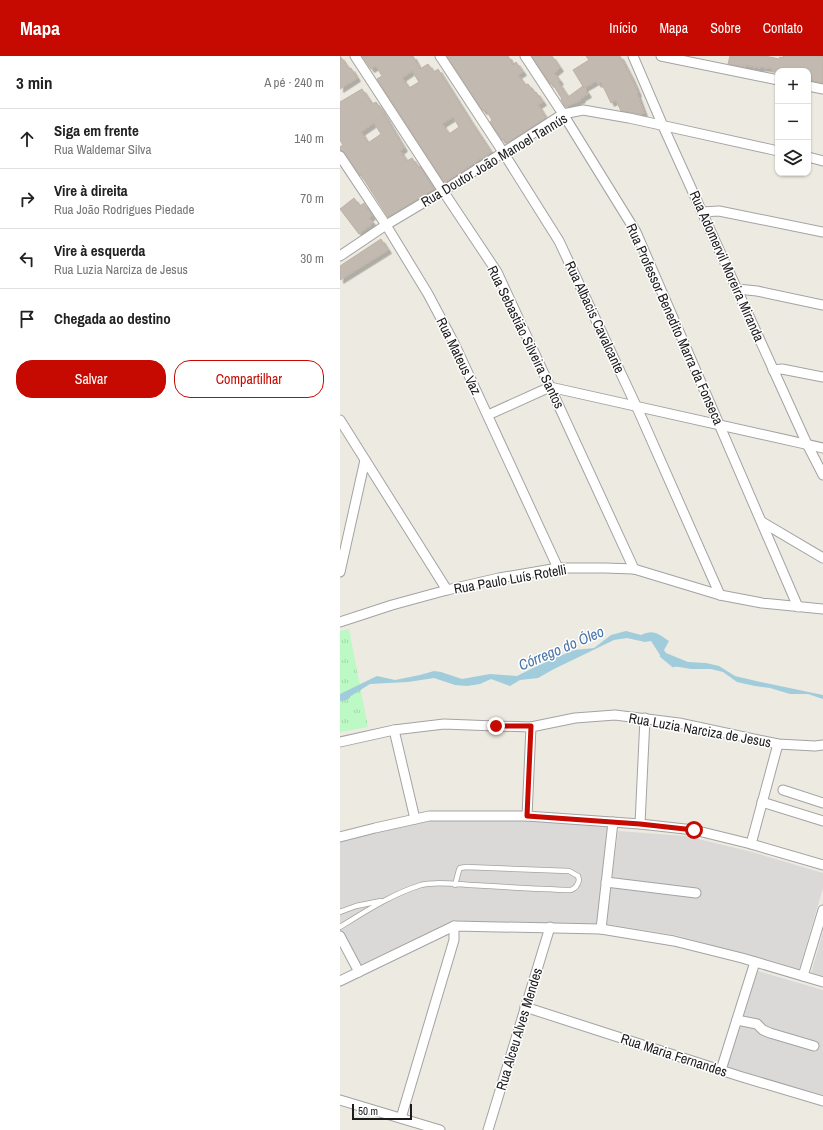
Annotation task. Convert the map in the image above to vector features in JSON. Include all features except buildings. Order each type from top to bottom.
[{"type":"street","name":"Rua Sebastião Silveira Santos","points":[[355,56],[497,272],[634,569]]},
{"type":"street","name":"Rua Albacis Cavalcante","points":[[440,56],[559,241],[637,406],[720,595]]},
{"type":"street","name":"Rua Professor Benedito Marra da Fonseca","points":[[525,56],[563,114],[636,232],[798,607]]},
{"type":"street","name":"Rua Adomervil Moreira Miranda","points":[[633,56],[663,126],[807,444],[823,475]]},
{"type":"street","points":[[661,56],[775,79]]},
{"type":"street","points":[[811,87],[823,89]]},
{"type":"street","name":"Rua Doutor João Manoel Tannús","points":[[340,256],[386,225],[443,191],[563,114],[583,110],[629,118],[775,150]]},
{"type":"street","name":"Rua Mateus Vaz","points":[[340,156],[386,225],[428,294],[454,343],[558,568]]},
{"type":"street","points":[[811,158],[823,160]]},
{"type":"street","points":[[702,212],[719,211],[823,232]]},
{"type":"street","points":[[737,289],[757,291],[823,305]]},
{"type":"street","points":[[774,370],[782,369],[823,377]]},
{"type":"street","points":[[488,415],[550,387],[823,448]]},
{"type":"street","points":[[340,420],[447,590]]},
{"type":"street","points":[[340,572],[365,460]]},
{"type":"street","points":[[762,522],[823,558]]},
{"type":"street","name":"Rua Paulo Luís Rotelli","points":[[340,622],[392,605],[447,590],[499,578],[558,568],[634,569],[720,595],[762,603],[823,609]]},
{"type":"street","name":"Rua Luzia Narciza de Jesus","points":[[340,742],[394,730],[444,724],[531,726],[575,718],[615,715],[679,723],[778,744],[823,745]]},
{"type":"street","points":[[640,824],[646,718]]},
{"type":"street","points":[[527,816],[531,726]]},
{"type":"street","points":[[394,730],[415,819]]},
{"type":"street","points":[[751,844],[778,744]]},
{"type":"street","points":[[783,790],[819,802],[808,817]]},
{"type":"street","points":[[762,802],[823,821]]},
{"type":"street","points":[[340,837],[429,816],[527,816],[640,824],[694,830],[751,844],[823,865]]},
{"type":"street","points":[[601,929],[613,822]]},
{"type":"street","points":[[606,882],[696,893]]},
{"type":"street","points":[[803,976],[821,923],[823,910]]},
{"type":"street","points":[[340,980],[454,926],[601,929],[674,940],[823,982]]},
{"type":"street","points":[[401,1118],[454,940],[454,926]]},
{"type":"street","name":"Rua Alceu Alves Mendes","points":[[488,1130],[550,927]]},
{"type":"street","points":[[340,936],[359,972]]},
{"type":"street","points":[[721,1070],[755,962]]},
{"type":"street","name":"Rua Maria Fernandes","points":[[525,1007],[823,1101]]},
{"type":"street","points":[[737,1020],[757,1024],[763,1030],[770,1033],[814,1046]]},
{"type":"street","points":[[340,1100],[440,1130]]},
{"type":"lane","points":[[340,927],[384,900],[422,884],[571,890],[578,885],[579,880],[578,876],[569,871],[463,867],[459,870],[455,885]]},
{"type":"lane","points":[[340,912],[356,906],[384,900]]},
{"type":"shaded area","points":[[415,819],[613,822],[601,929],[454,926],[359,972],[340,936],[340,838]]},
{"type":"shaded area","points":[[618,831],[686,836],[752,852],[823,873],[823,888],[799,970],[675,935],[606,924]]},
{"type":"shaded area","points":[[823,932],[823,977],[811,973]]},
{"type":"shaded area","points":[[758,971],[823,990],[823,1096],[727,1067]]},
{"type":"green space","points":[[349,629],[368,727],[340,732],[340,631]]},
{"type":"water","points":[[626,631],[641,635],[649,632],[659,634],[669,641],[664,650],[666,653],[688,662],[706,663],[719,666],[735,676],[823,695],[823,699],[808,694],[790,694],[770,688],[737,682],[723,672],[711,669],[691,669],[673,666],[660,655],[651,641],[645,642],[627,638],[614,640],[538,678],[520,680],[510,686],[491,679],[480,684],[467,686],[455,685],[434,678],[408,682],[370,684],[346,699],[340,700],[340,694],[377,676],[395,680],[434,671],[462,679],[490,674],[517,676],[574,650],[594,648],[611,635]]},
{"type":"waterway","name":"Córrego do Óleo","points":[[661,656],[673,666],[677,665]]},
{"type":"waterway","name":"Córrego do Óleo","points":[[340,700],[349,697]]},
{"type":"route","points":[[496,726],[531,726],[527,816],[640,824],[694,830]]}]
